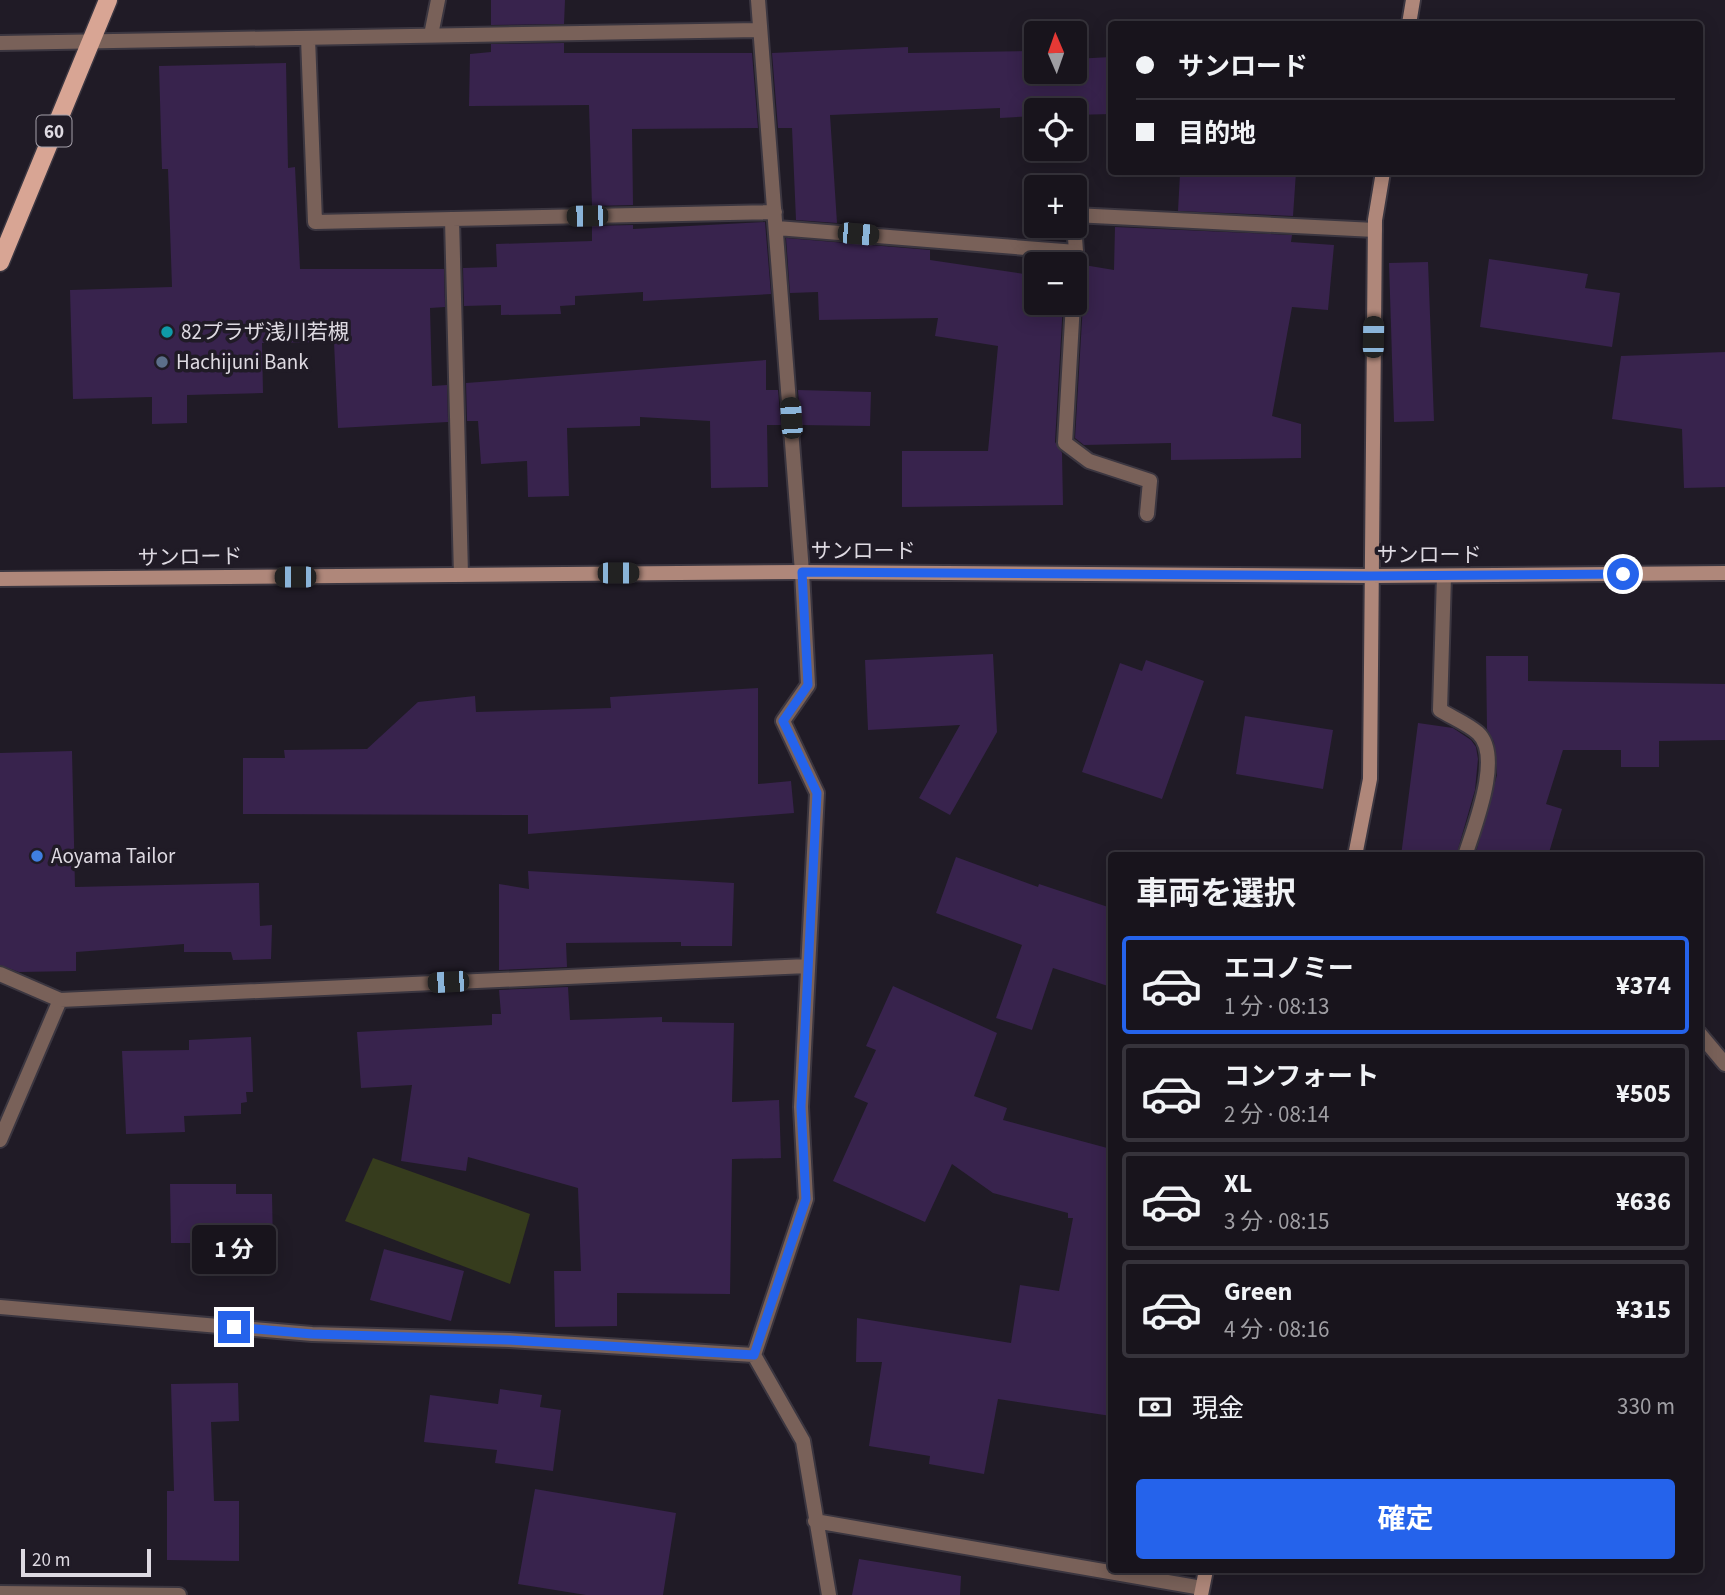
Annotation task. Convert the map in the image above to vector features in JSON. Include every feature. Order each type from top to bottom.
[{"type":"main road","name":"60","points":[[0,262],[108,0]]},
{"type":"street","points":[[431,35],[439,0]]},
{"type":"street","points":[[758,0],[758,30],[777,228],[808,685],[783,721],[817,793],[801,1107],[806,1199],[754,1355],[803,1441],[829,1595]]},
{"type":"street","points":[[1410,21],[1413,0]]},
{"type":"street","points":[[0,43],[758,30]]},
{"type":"street","points":[[308,37],[315,222],[775,212]]},
{"type":"street","points":[[1356,852],[1370,779],[1374,230],[1383,175]]},
{"type":"street","points":[[1087,216],[1374,230]]},
{"type":"street","points":[[452,219],[461,575]]},
{"type":"street","points":[[777,228],[1076,252],[1075,238]]},
{"type":"street","points":[[1072,315],[1065,443],[1088,461],[1150,481],[1147,514]]},
{"type":"street","name":"サンロード","points":[[0,579],[802,572],[1371,576],[1725,573]]},
{"type":"street","points":[[1444,576],[1440,710],[1479,734],[1488,750],[1487,781],[1466,852]]},
{"type":"street","points":[[0,974],[60,1000],[808,967]]},
{"type":"street","points":[[0,1140],[60,1000]]},
{"type":"street","points":[[1703,1038],[1725,1064]]},
{"type":"street","points":[[0,1307],[312,1334],[509,1340],[754,1355]]},
{"type":"street","points":[[815,1521],[1201,1592],[1205,1573]]},
{"type":"street","points":[[0,1593],[179,1595]]},
{"type":"green space","points":[[373,1158],[530,1214],[510,1284],[345,1221]]},
{"type":"building","points":[[491,0],[565,0],[564,24],[491,25]]},
{"type":"building","points":[[564,43],[564,53],[752,53],[758,128],[632,129],[633,205],[592,206],[589,105],[469,106],[470,54],[491,52],[491,44]]},
{"type":"building","points":[[908,47],[908,53],[1024,51],[1024,84],[1087,84],[1087,58],[1108,57],[1108,114],[1087,115],[1087,98],[1024,98],[1024,117],[1000,118],[1000,108],[830,115],[837,223],[796,220],[792,128],[778,128],[772,53]]},
{"type":"building","points":[[286,63],[288,168],[295,167],[300,269],[444,269],[445,307],[430,308],[432,386],[447,385],[448,422],[338,428],[334,342],[262,343],[263,393],[187,395],[187,423],[152,424],[152,397],[73,399],[70,290],[172,287],[168,169],[162,169],[159,66]]},
{"type":"building","points":[[1180,175],[1296,175],[1293,216],[1178,211]]},
{"type":"building","points":[[765,222],[771,294],[643,301],[643,292],[575,296],[575,305],[560,306],[561,314],[501,315],[501,305],[464,306],[463,268],[497,267],[496,244],[592,241],[592,226],[633,225],[633,229]]},
{"type":"building","points":[[1115,227],[1292,235],[1291,242],[1334,245],[1328,310],[1292,307],[1272,416],[1301,424],[1301,458],[1171,460],[1171,443],[1084,445],[1075,438],[1082,315],[1087,315],[1087,266],[1114,270]]},
{"type":"building","points":[[786,238],[930,250],[930,260],[1024,274],[1024,315],[1062,315],[1055,442],[1062,453],[1063,505],[902,507],[902,451],[988,451],[998,346],[935,336],[938,318],[819,320],[818,292],[790,293]]},
{"type":"building","points":[[1489,259],[1588,274],[1585,288],[1620,293],[1612,347],[1480,327]]},
{"type":"building","points":[[1428,262],[1434,421],[1394,422],[1389,263]]},
{"type":"building","points":[[1725,352],[1725,487],[1684,488],[1682,429],[1612,419],[1621,356]]},
{"type":"building","points":[[766,360],[766,390],[778,390],[781,425],[767,425],[768,487],[711,488],[710,421],[640,417],[640,426],[567,428],[569,496],[528,497],[527,461],[481,464],[478,421],[467,421],[466,383]]},
{"type":"building","points":[[798,390],[871,392],[870,426],[800,425]]},
{"type":"building","points":[[993,654],[997,732],[950,815],[919,798],[960,725],[868,730],[865,660]]},
{"type":"building","points":[[1486,656],[1528,656],[1528,681],[1725,684],[1725,740],[1659,741],[1659,767],[1621,767],[1621,750],[1563,750],[1546,804],[1562,809],[1549,852],[1476,852],[1497,775],[1494,742],[1487,729]]},
{"type":"building","points":[[1146,660],[1204,681],[1162,799],[1082,772],[1120,663],[1142,671]]},
{"type":"building","points":[[758,688],[758,784],[791,781],[794,813],[528,834],[528,815],[243,814],[243,758],[285,758],[284,750],[367,749],[418,702],[475,696],[476,712],[611,708],[610,697]]},
{"type":"building","points":[[1245,716],[1333,730],[1323,789],[1236,774]]},
{"type":"building","points":[[1418,723],[1453,728],[1471,740],[1476,747],[1478,759],[1475,790],[1457,852],[1402,852]]},
{"type":"building","points":[[72,751],[75,887],[259,883],[260,926],[272,925],[271,959],[233,960],[231,952],[184,952],[184,944],[76,952],[76,971],[19,972],[0,965],[0,753]]},
{"type":"building","points":[[956,857],[1038,887],[1039,884],[1108,907],[1108,986],[1053,968],[1032,1030],[996,1018],[1022,945],[936,913]]},
{"type":"building","points":[[528,871],[734,883],[732,946],[681,946],[681,942],[566,943],[567,967],[499,970],[499,884],[529,889]]},
{"type":"building","points":[[893,986],[997,1033],[974,1096],[1007,1108],[1003,1120],[1108,1148],[1108,1416],[998,1399],[984,1474],[929,1464],[930,1456],[869,1446],[882,1362],[856,1362],[857,1318],[1011,1343],[1020,1285],[1059,1291],[1073,1218],[1068,1218],[1068,1213],[993,1193],[952,1164],[925,1222],[833,1181],[868,1103],[854,1097],[876,1050],[866,1046]]},
{"type":"building","points":[[568,987],[570,1020],[662,1017],[662,1022],[734,1023],[732,1102],[779,1100],[781,1158],[732,1159],[730,1294],[617,1293],[617,1326],[555,1327],[554,1271],[581,1271],[578,1188],[468,1157],[466,1171],[401,1161],[412,1085],[361,1088],[357,1032],[492,1025],[492,1014],[501,1014],[499,990]]},
{"type":"building","points":[[251,1037],[253,1092],[246,1092],[247,1102],[241,1103],[241,1114],[184,1116],[185,1132],[126,1134],[122,1051],[189,1050],[189,1040]]},
{"type":"building","points":[[170,1184],[236,1184],[236,1194],[272,1194],[273,1248],[198,1249],[198,1243],[171,1243]]},
{"type":"building","points":[[384,1249],[464,1271],[451,1321],[370,1300]]},
{"type":"building","points":[[238,1383],[239,1421],[211,1422],[214,1501],[239,1501],[239,1561],[167,1560],[167,1491],[174,1491],[171,1384]]},
{"type":"building","points":[[500,1389],[542,1395],[540,1407],[561,1410],[553,1471],[495,1463],[497,1450],[424,1442],[430,1395],[498,1404]]},
{"type":"building","points":[[535,1489],[676,1513],[663,1595],[586,1595],[518,1584]]},
{"type":"building","points":[[859,1559],[961,1576],[960,1595],[852,1595]]},
{"type":"place","name":"82プラザ浅川若槻","points":[[167,332]]},
{"type":"place","name":"Hachijuni Bank","points":[[162,362]]},
{"type":"place","name":"Aoyama Tailor","points":[[37,856]]},
{"type":"route","points":[[234,1327],[312,1334],[509,1340],[754,1355],[806,1199],[801,1107],[817,793],[783,721],[808,685],[802,572],[1371,576],[1623,574]]}]
